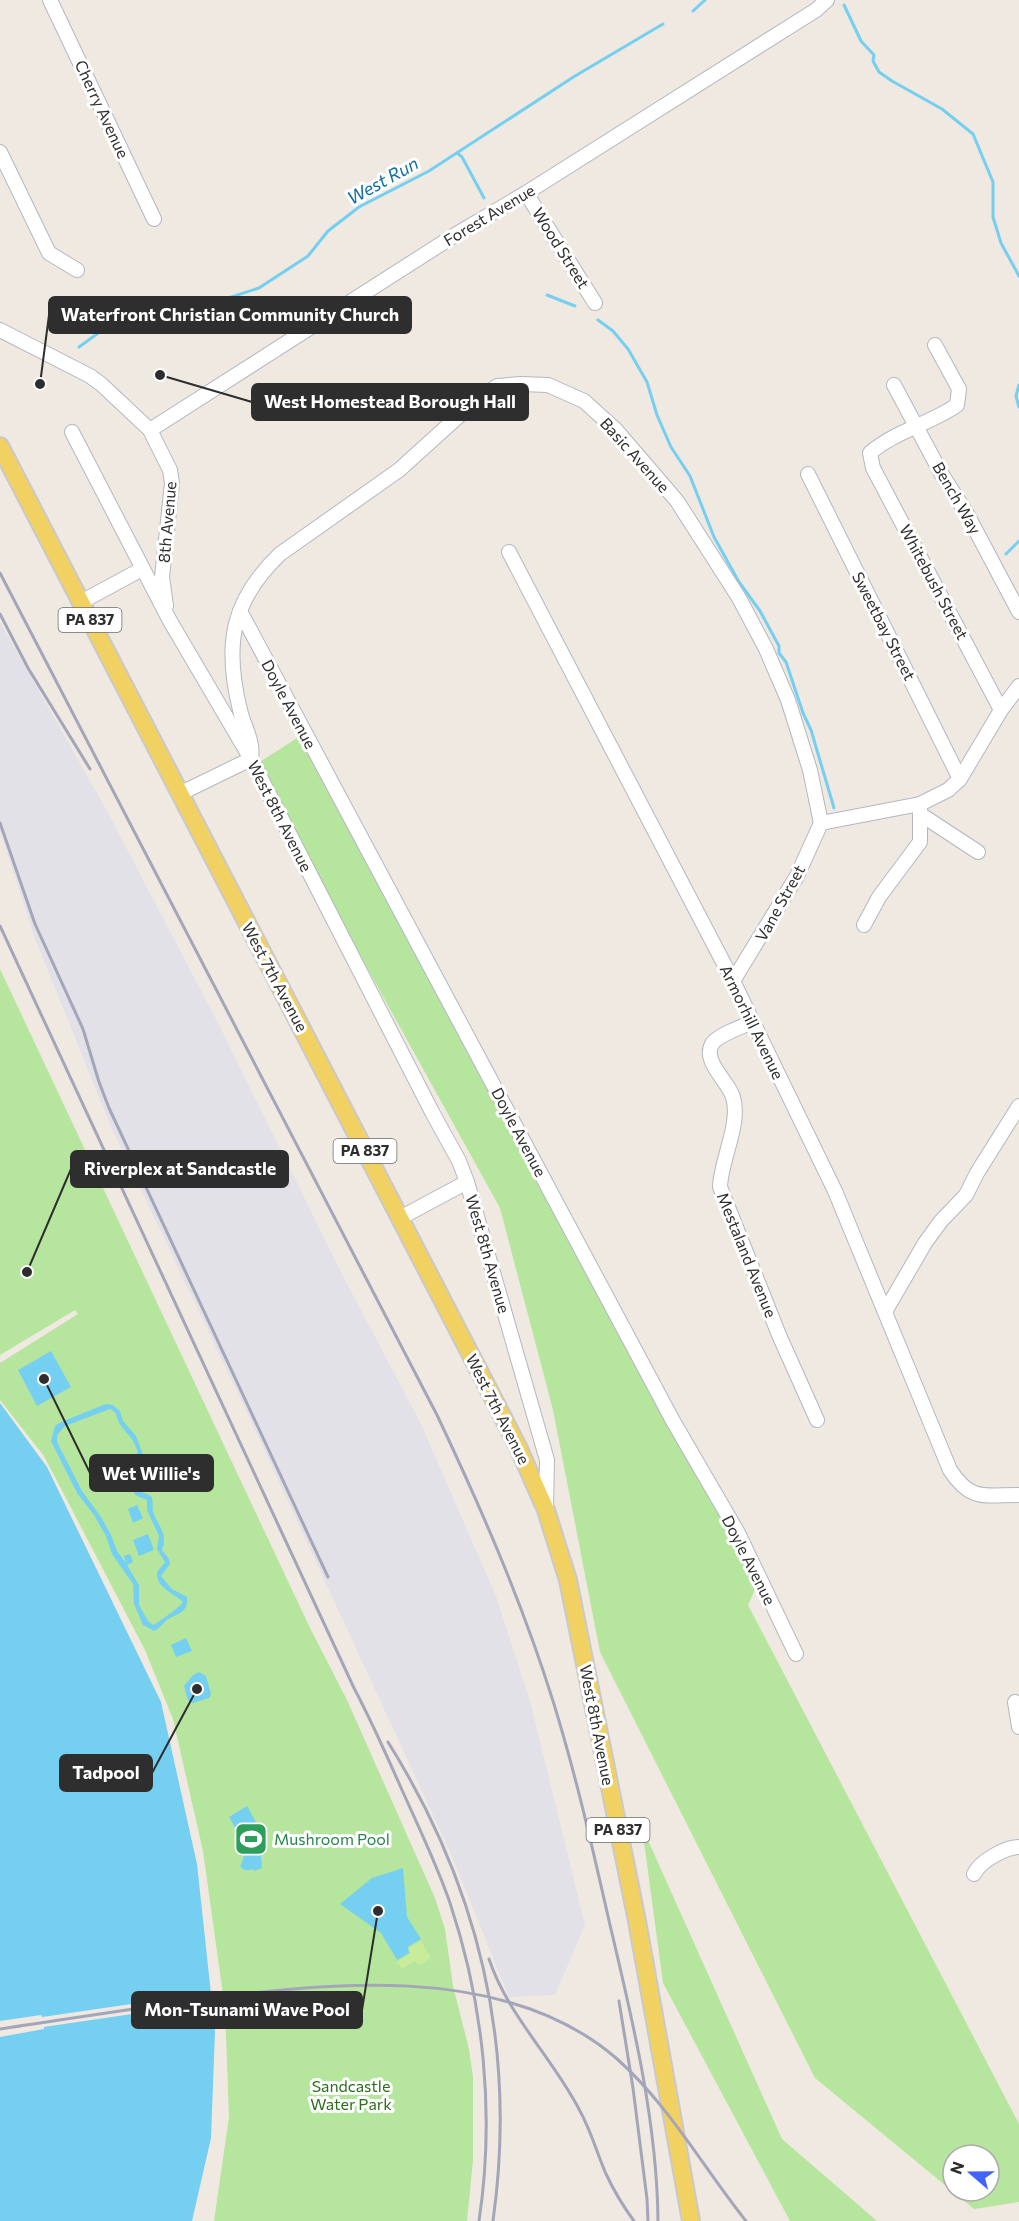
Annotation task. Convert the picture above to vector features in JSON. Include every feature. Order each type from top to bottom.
[{"type":"main road","name":"West 7th Avenue","points":[[0,446],[519,1449],[546,1510]]},
{"type":"main road","name":"West 8th Avenue","points":[[546,1510],[568,1580],[680,2154]]},
{"type":"main road","name":"PA 837","points":[[680,2154],[691,2221]]},
{"type":"main road","name":"PA 837","points":[[680,2154],[702,2221]]},
{"type":"street","name":"Cherry Avenue","points":[[50,0],[154,219]]},
{"type":"street","name":"Forest Avenue","points":[[150,430],[455,235],[526,193],[816,10],[828,0]]},
{"type":"street","points":[[0,152],[49,254],[77,270]]},
{"type":"street","name":"Wood Street","points":[[526,193],[595,303]]},
{"type":"street","name":"8th Avenue","points":[[0,330],[90,376],[150,430],[170,470],[172,483],[162,577],[170,621]]},
{"type":"street","points":[[915,426],[939,418],[957,405],[959,389],[935,345]]},
{"type":"street","name":"Basic Avenue","points":[[251,759],[252,744],[242,716],[233,674],[232,638],[246,596],[261,576],[280,554],[399,470],[462,413],[497,386],[548,385],[584,401],[616,430],[677,501],[740,598],[766,649],[788,700],[810,770],[821,823]]},
{"type":"street","name":"Bench Way","points":[[894,385],[1019,612]]},
{"type":"street","name":"Whitebush Street","points":[[915,426],[879,445],[870,453],[873,468],[1001,710]]},
{"type":"street","name":"West 8th Avenue","points":[[72,432],[170,621],[251,759],[459,1161],[548,1460],[546,1510]]},
{"type":"street","name":"Sweetbay Street","points":[[808,474],[960,779]]},
{"type":"street","name":"Armorhill Avenue","points":[[509,552],[733,981],[836,1191],[950,1470],[958,1483],[970,1493],[1019,1495]]},
{"type":"street","points":[[81,602],[142,569]]},
{"type":"street","name":"Doyle Avenue","points":[[240,611],[662,1401],[738,1533],[796,1654]]},
{"type":"street","points":[[821,823],[920,809],[948,790],[960,779],[1001,710],[1019,686]]},
{"type":"street","points":[[179,794],[251,759]]},
{"type":"street","points":[[920,809],[978,852]]},
{"type":"street","points":[[864,925],[879,897],[921,842],[920,809]]},
{"type":"street","name":"Vane Street","points":[[733,981],[797,876],[821,823]]},
{"type":"street","name":"Mestaland Avenue","points":[[753,1022],[718,1038],[712,1044],[710,1053],[712,1064],[733,1097],[735,1113],[720,1175],[720,1187],[779,1335],[817,1420]]},
{"type":"street","points":[[886,1310],[925,1243],[941,1221],[966,1195],[977,1173],[1019,1106]]},
{"type":"street","points":[[400,1218],[467,1182]]},
{"type":"street","points":[[1015,1702],[1019,1727]]},
{"type":"street","points":[[975,1874],[982,1864],[1011,1847],[1019,1847]]},
{"type":"shaded area","points":[[0,622],[106,809],[218,1023],[344,1278],[421,1424],[496,1596],[530,1701],[585,1925],[555,1995],[509,1997],[451,1854],[243,1404],[112,1129],[35,939],[0,830]]},
{"type":"green space","points":[[305,733],[760,1579],[748,1605],[1019,2124],[1019,2202],[974,2209],[967,2203],[1001,2203],[1001,2143],[941,2143],[941,2182],[815,2078],[600,1652],[553,1410],[500,1208],[255,765]]},
{"type":"green space","name":"Sandcastle Water Park","points":[[0,969],[310,1628],[347,1700],[435,1898],[445,1929],[453,1986],[469,2049],[473,2077],[473,2160],[467,2221],[214,2221],[229,2117],[225,2009],[203,1851],[173,1719],[145,1650],[44,1456],[0,1400],[0,1363],[78,1314],[75,1310],[0,1355]]},
{"type":"green space","points":[[642,1827],[782,2139],[877,2221],[790,2221],[663,1983]]},
{"type":"green space","points":[[421,1941],[431,1958],[419,1966],[415,1961],[402,1969],[397,1962],[411,1953],[408,1948]]},
{"type":"water","points":[[51,1351],[71,1387],[37,1406],[18,1370]]},
{"type":"water","points":[[0,1403],[47,1467],[161,1702],[197,1864],[215,2031],[211,2138],[192,2221],[0,2221]]},
{"type":"water","points":[[106,1404],[113,1405],[120,1411],[123,1421],[136,1436],[143,1454],[135,1463],[147,1457],[149,1462],[140,1468],[135,1464],[134,1467],[139,1491],[151,1496],[153,1511],[163,1534],[162,1550],[170,1564],[161,1576],[172,1589],[187,1597],[183,1611],[154,1631],[143,1625],[134,1604],[133,1584],[112,1554],[106,1536],[94,1515],[77,1493],[51,1441],[55,1426]],"holes":[[[110,1409],[116,1413],[120,1424],[132,1439],[138,1452],[130,1460],[128,1466],[135,1495],[147,1500],[147,1510],[159,1536],[157,1549],[165,1562],[157,1572],[157,1578],[166,1590],[183,1602],[153,1625],[148,1621],[139,1605],[139,1585],[127,1565],[133,1562],[130,1554],[124,1556],[126,1563],[117,1551],[101,1517],[82,1491],[57,1442],[57,1435],[65,1426]]]},
{"type":"water","points":[[137,1505],[143,1518],[133,1523],[128,1509]]},
{"type":"water","points":[[148,1534],[154,1550],[139,1556],[133,1540]]},
{"type":"water","points":[[186,1638],[192,1651],[176,1657],[171,1645]]},
{"type":"water","points":[[199,1672],[206,1676],[211,1694],[209,1698],[193,1703],[188,1700],[184,1686],[193,1675]]},
{"type":"water","name":"Mushroom Pool","points":[[247,1806],[258,1826],[262,1868],[254,1871],[253,1869],[244,1870],[240,1866],[244,1854],[243,1848],[229,1817]]},
{"type":"water","points":[[403,1868],[407,1917],[421,1939],[408,1947],[409,1953],[397,1960],[381,1933],[340,1904],[372,1878]]},
{"type":"pier","points":[[214,1992],[215,2002],[44,2027],[44,2029],[0,2037],[0,2021]]},
{"type":"waterway","name":"West Run","points":[[693,11],[705,0]]},
{"type":"waterway","points":[[844,5],[861,41],[874,55],[873,61],[879,72],[942,109],[973,134],[993,182],[993,217],[1001,243],[1019,276]]},
{"type":"waterway","name":"West Run","points":[[79,347],[126,313],[169,317],[259,288],[308,256],[328,231],[359,207],[429,171],[575,76],[663,24]]},
{"type":"waterway","points":[[457,153],[462,157],[484,198]]},
{"type":"waterway","points":[[547,295],[575,306]]},
{"type":"waterway","points":[[598,320],[613,331],[628,349],[647,382],[657,415],[671,447],[690,476],[714,537],[779,646],[779,653],[786,662],[811,730],[834,808]]},
{"type":"waterway","points":[[1019,385],[1016,396],[1019,407]]},
{"type":"waterway","points":[[1006,554],[1019,541]]},
{"type":"railway","points":[[0,573],[437,1415],[485,1520],[514,1592],[541,1664],[569,1757],[627,1998],[648,2109],[657,2184],[658,2221]]},
{"type":"railway","points":[[0,614],[28,668],[90,769]]},
{"type":"railway","points":[[0,823],[35,924],[83,1029],[109,1108],[328,1577]]},
{"type":"railway","points":[[0,926],[379,1739],[445,1889],[462,1942],[471,1981],[483,2060],[486,2141],[479,2221]]},
{"type":"railway","points":[[388,1742],[420,1798],[447,1855],[468,1913],[484,1972],[495,2033],[500,2095],[499,2157],[493,2221]]},
{"type":"railway","points":[[489,1959],[507,1999],[580,2111],[609,2180],[634,2221]]},
{"type":"railway","points":[[0,2029],[237,1995],[351,1986],[409,1986],[465,1992],[520,2005],[570,2027],[616,2058],[635,2076],[669,2116],[746,2221]]},
{"type":"railway","points":[[619,2001],[633,2088],[648,2221]]},
{"type":"place","name":"West Homestead Borough Hall","points":[[160,375]]},
{"type":"place","name":"Waterfront Christian Community Church","points":[[40,384]]},
{"type":"place","name":"Riverplex at Sandcastle","points":[[27,1272]]},
{"type":"place","name":"Wet Willie's","points":[[44,1379]]},
{"type":"place","name":"Tadpool","points":[[197,1689]]},
{"type":"place","name":"Mushroom Pool","points":[[251,1839]]},
{"type":"place","name":"Mon-Tsunami Wave Pool","points":[[378,1911]]}]
